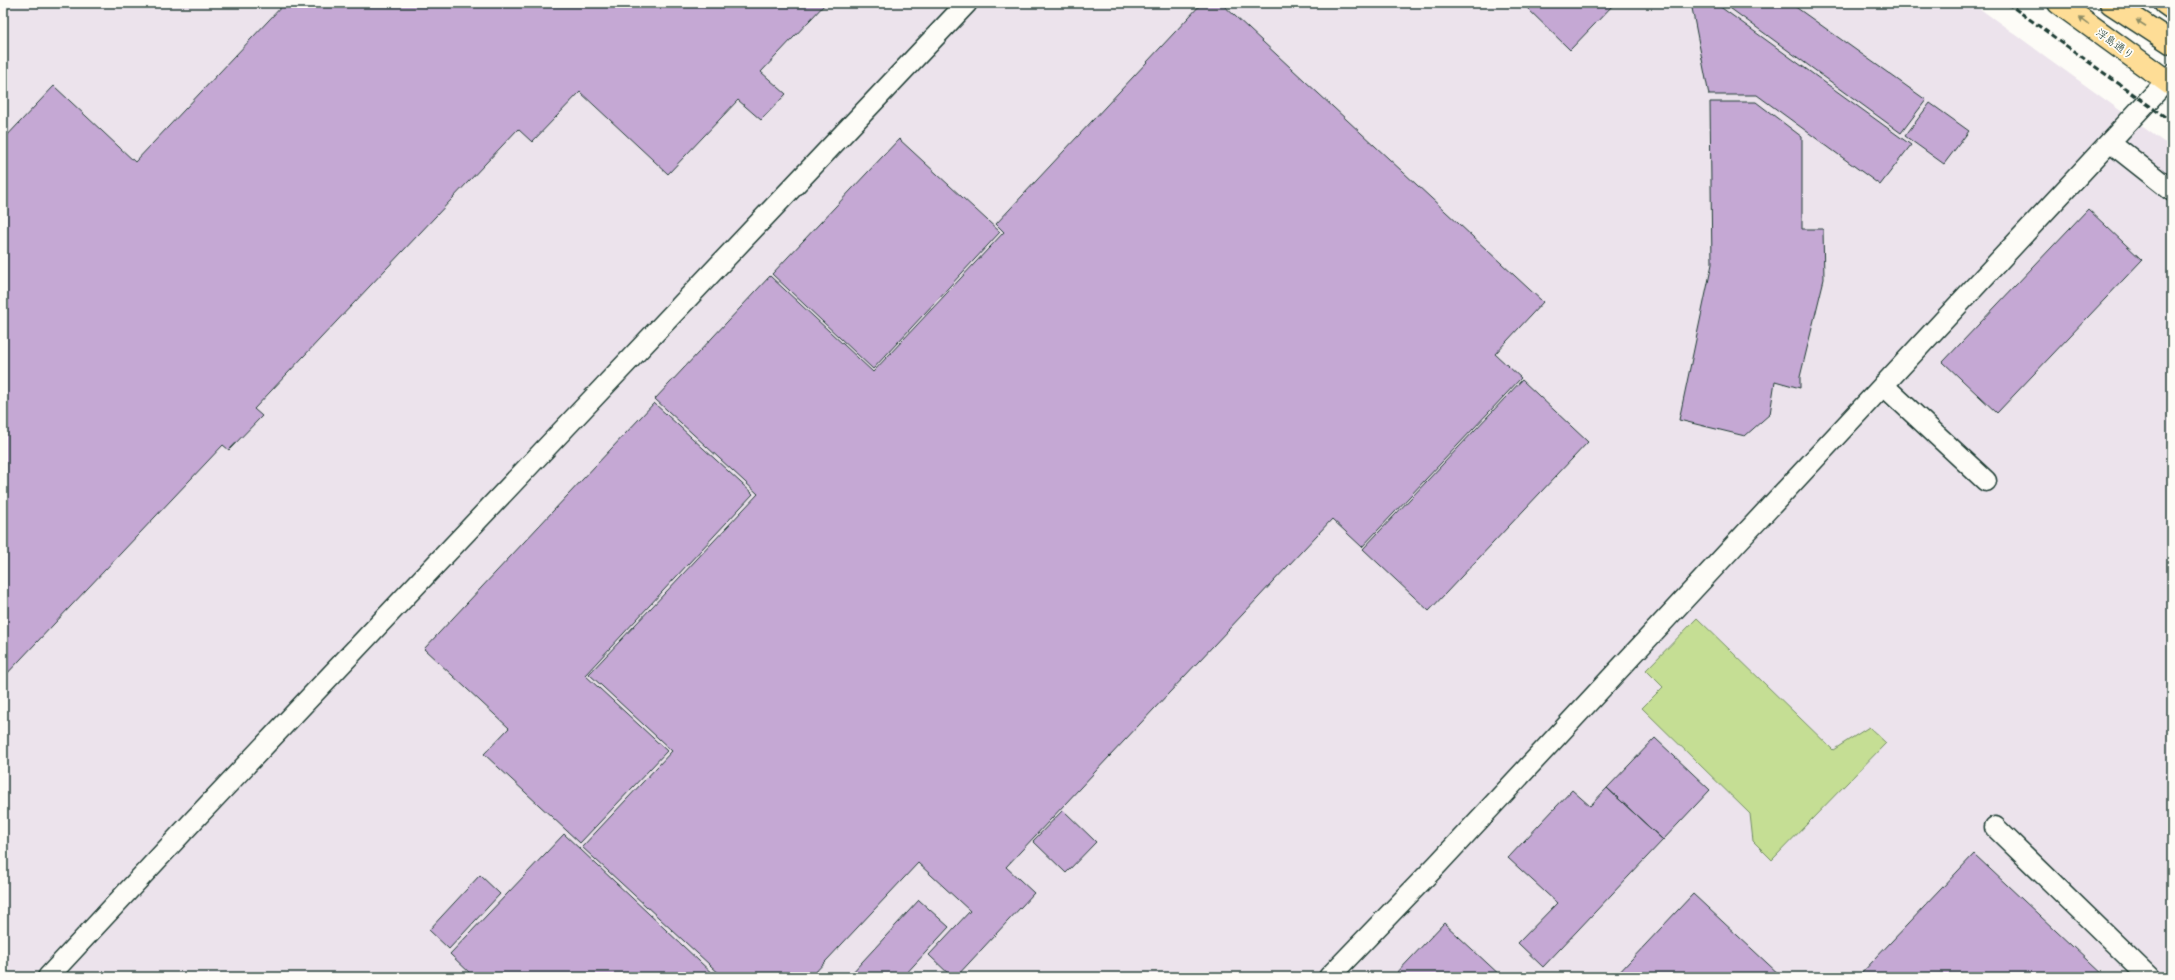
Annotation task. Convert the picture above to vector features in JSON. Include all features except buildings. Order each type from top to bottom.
[{"type":"highway","name":"浮島通り","points":[[2059,3],[2170,80]]},
{"type":"highway","points":[[2111,3],[2172,43]]},
{"type":"highway","points":[[2166,3],[2172,8]]},
{"type":"lane","points":[[48,977],[210,803],[967,3]]},
{"type":"lane","points":[[1329,977],[1437,865],[1883,385],[2110,142],[2170,80]]},
{"type":"lane","points":[[2110,142],[2172,191]]},
{"type":"lane","points":[[1883,385],[1986,481]]},
{"type":"lane","points":[[1995,828],[2149,977]]},
{"type":"shaded area","points":[[3,3],[1972,3],[2172,148],[2172,977],[3,977]]},
{"type":"green space","points":[[1697,618],[1833,750],[1869,727],[1886,743],[1772,860],[1753,841],[1750,814],[1642,708],[1663,687],[1646,670]]},
{"type":"railway","points":[[2007,3],[2172,122]]}]
